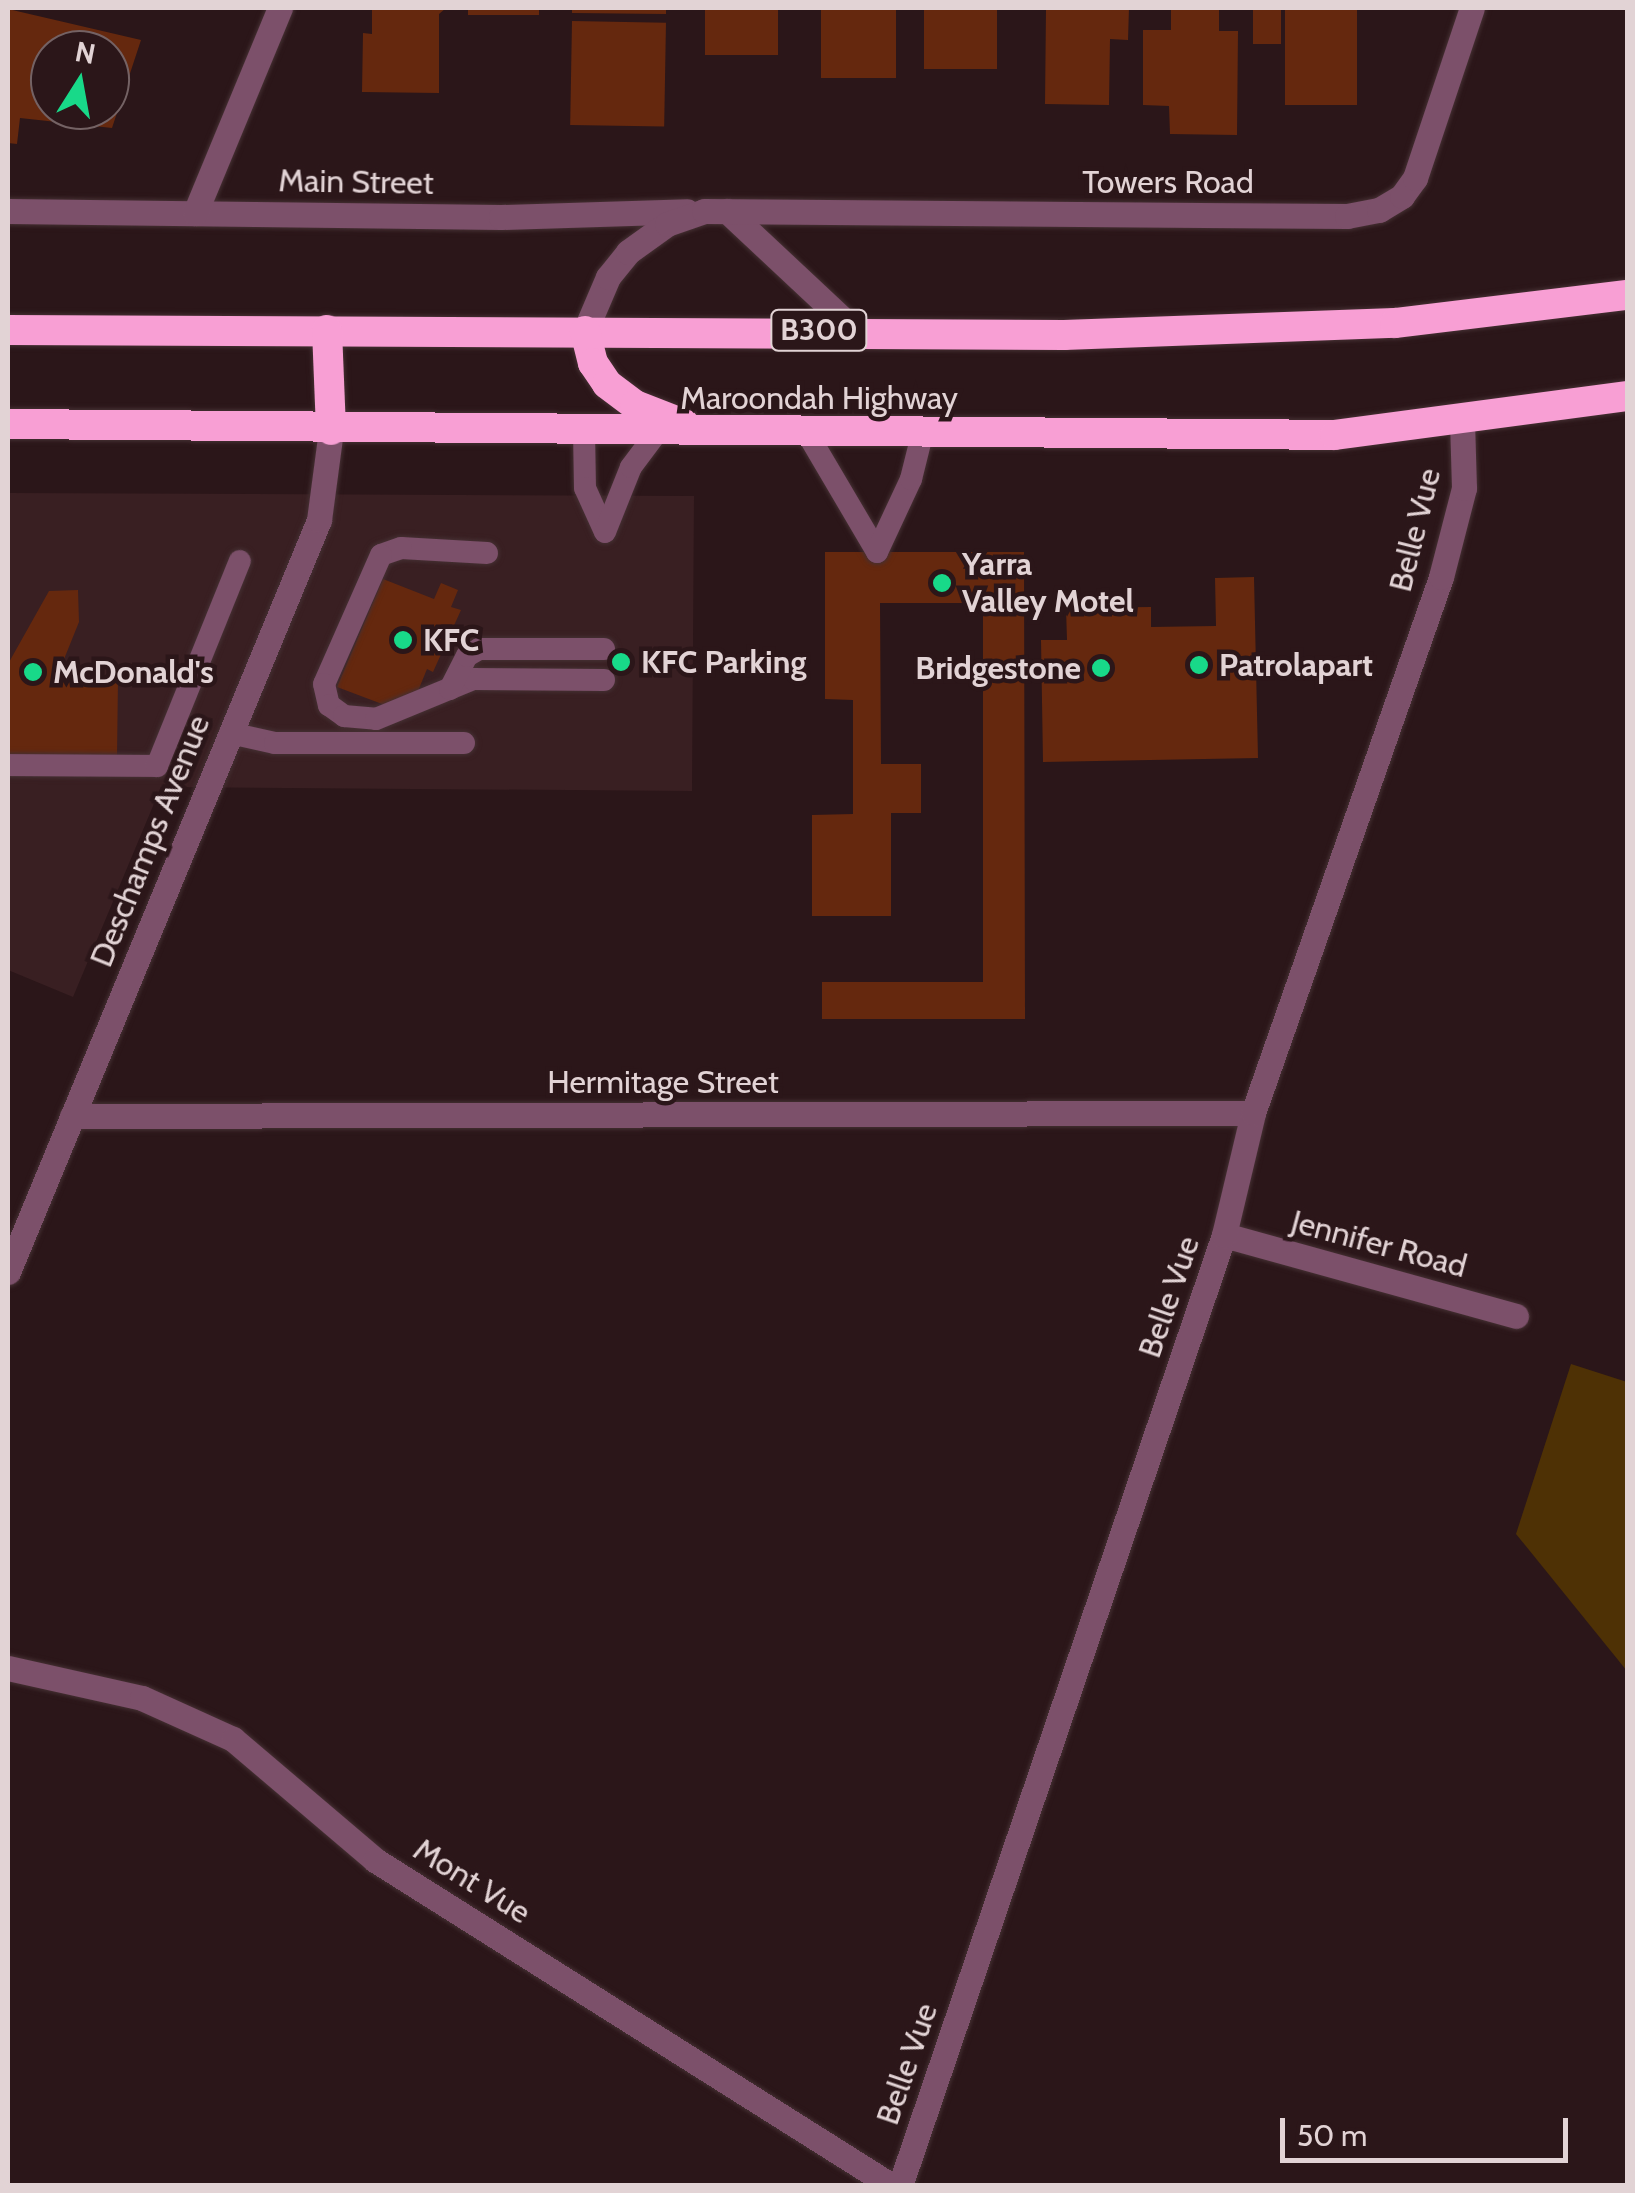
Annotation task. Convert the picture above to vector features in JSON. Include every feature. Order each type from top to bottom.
[{"type":"highway","name":"Maroondah Highway","points":[[8,330],[854,330],[1064,335],[1299,329],[1541,309],[1628,295]]},
{"type":"highway","points":[[327,330],[330,430]]},
{"type":"highway","points":[[585,331],[593,363],[615,391],[650,412],[711,432]]},
{"type":"highway","name":"Maroondah Highway","points":[[8,424],[330,430],[1335,434],[1462,422],[1628,396]]},
{"type":"street","points":[[195,213],[280,8]]},
{"type":"street","name":"Towers Road","points":[[716,211],[1364,214],[1393,204],[1415,178],[1472,8]]},
{"type":"street","name":"Main Street","points":[[8,211],[501,218],[716,211]]},
{"type":"street","points":[[585,331],[608,277],[628,252],[667,224],[716,211],[854,330]]},
{"type":"street","name":"Belle Vue","points":[[900,2186],[1224,1235],[1253,1113],[1441,577],[1464,488],[1462,422]]},
{"type":"street","name":"Deschamps Avenue","points":[[8,1272],[319,520],[330,430]]},
{"type":"street","name":"Hermitage Street","points":[[72,1116],[1253,1113]]},
{"type":"street","name":"Jennifer Road","points":[[1224,1235],[1516,1316]]},
{"type":"street","name":"Mont Vue","points":[[8,1668],[142,1698],[233,1739],[376,1860],[892,2186]]},
{"type":"lane","points":[[584,431],[585,488],[606,532],[631,467],[658,431]]},
{"type":"lane","points":[[806,433],[878,552],[911,479],[922,434]]},
{"type":"lane","points":[[487,553],[401,548],[381,555],[324,684],[329,704],[361,718],[384,718],[474,679],[604,680]]},
{"type":"lane","points":[[8,766],[157,766],[240,561]]},
{"type":"lane","points":[[450,689],[467,656],[479,650],[604,649]]},
{"type":"lane","points":[[230,733],[276,743],[464,743]]},
{"type":"shaded area","points":[[8,493],[694,496],[692,791],[161,787],[73,997],[8,970]]},
{"type":"shaded area","points":[[1571,1364],[1627,1382],[1627,1671],[1516,1534]]},
{"type":"building","points":[[372,8],[446,8],[439,14],[439,93],[362,92],[363,33],[372,34]]},
{"type":"building","points":[[468,8],[539,8],[539,15],[468,15]]},
{"type":"building","points":[[572,8],[666,8],[666,14],[572,13]]},
{"type":"building","points":[[705,8],[778,8],[778,55],[705,55]]},
{"type":"building","points":[[821,8],[896,8],[896,78],[821,78]]},
{"type":"building","points":[[924,8],[997,8],[997,69],[924,69]]},
{"type":"building","points":[[1046,8],[1129,8],[1128,40],[1110,39],[1109,105],[1045,104]]},
{"type":"building","points":[[1171,8],[1219,8],[1219,31],[1238,31],[1237,135],[1170,134],[1169,106],[1143,105],[1143,30],[1171,30]]},
{"type":"building","points":[[1253,8],[1281,8],[1281,44],[1253,44]]},
{"type":"building","points":[[1285,8],[1357,8],[1357,105],[1285,105]]},
{"type":"building","points":[[8,9],[98,30],[30,30],[30,119],[20,118],[17,144],[8,143]]},
{"type":"building","points":[[572,21],[666,23],[664,127],[570,125]]},
{"type":"building","points":[[130,37],[141,40],[130,73]]},
{"type":"building","points":[[825,552],[1024,552],[1025,1019],[822,1019],[822,982],[983,982],[983,603],[880,603],[881,764],[921,764],[921,813],[891,813],[891,916],[812,916],[812,815],[853,814],[853,700],[825,699]]},
{"type":"building","points":[[1254,577],[1258,758],[1043,762],[1041,640],[1067,640],[1066,608],[1151,607],[1151,627],[1216,626],[1215,578]]},
{"type":"building","name":"KFC","points":[[383,579],[434,599],[441,583],[458,590],[451,607],[461,610],[433,672],[427,669],[416,696],[390,707],[337,687]]},
{"type":"building","name":"McDonald's","points":[[78,590],[79,622],[56,679],[118,680],[117,757],[8,767],[8,664],[49,591]]},
{"type":"place","name":"Yarra Valley Motel","points":[[942,583]]},
{"type":"place","name":"KFC","points":[[403,640]]},
{"type":"place","name":"KFC Parking","points":[[621,662]]},
{"type":"place","name":"Patrolapart","points":[[1199,665]]},
{"type":"place","name":"Bridgestone","points":[[1101,668]]},
{"type":"place","name":"McDonald's","points":[[33,672]]}]
